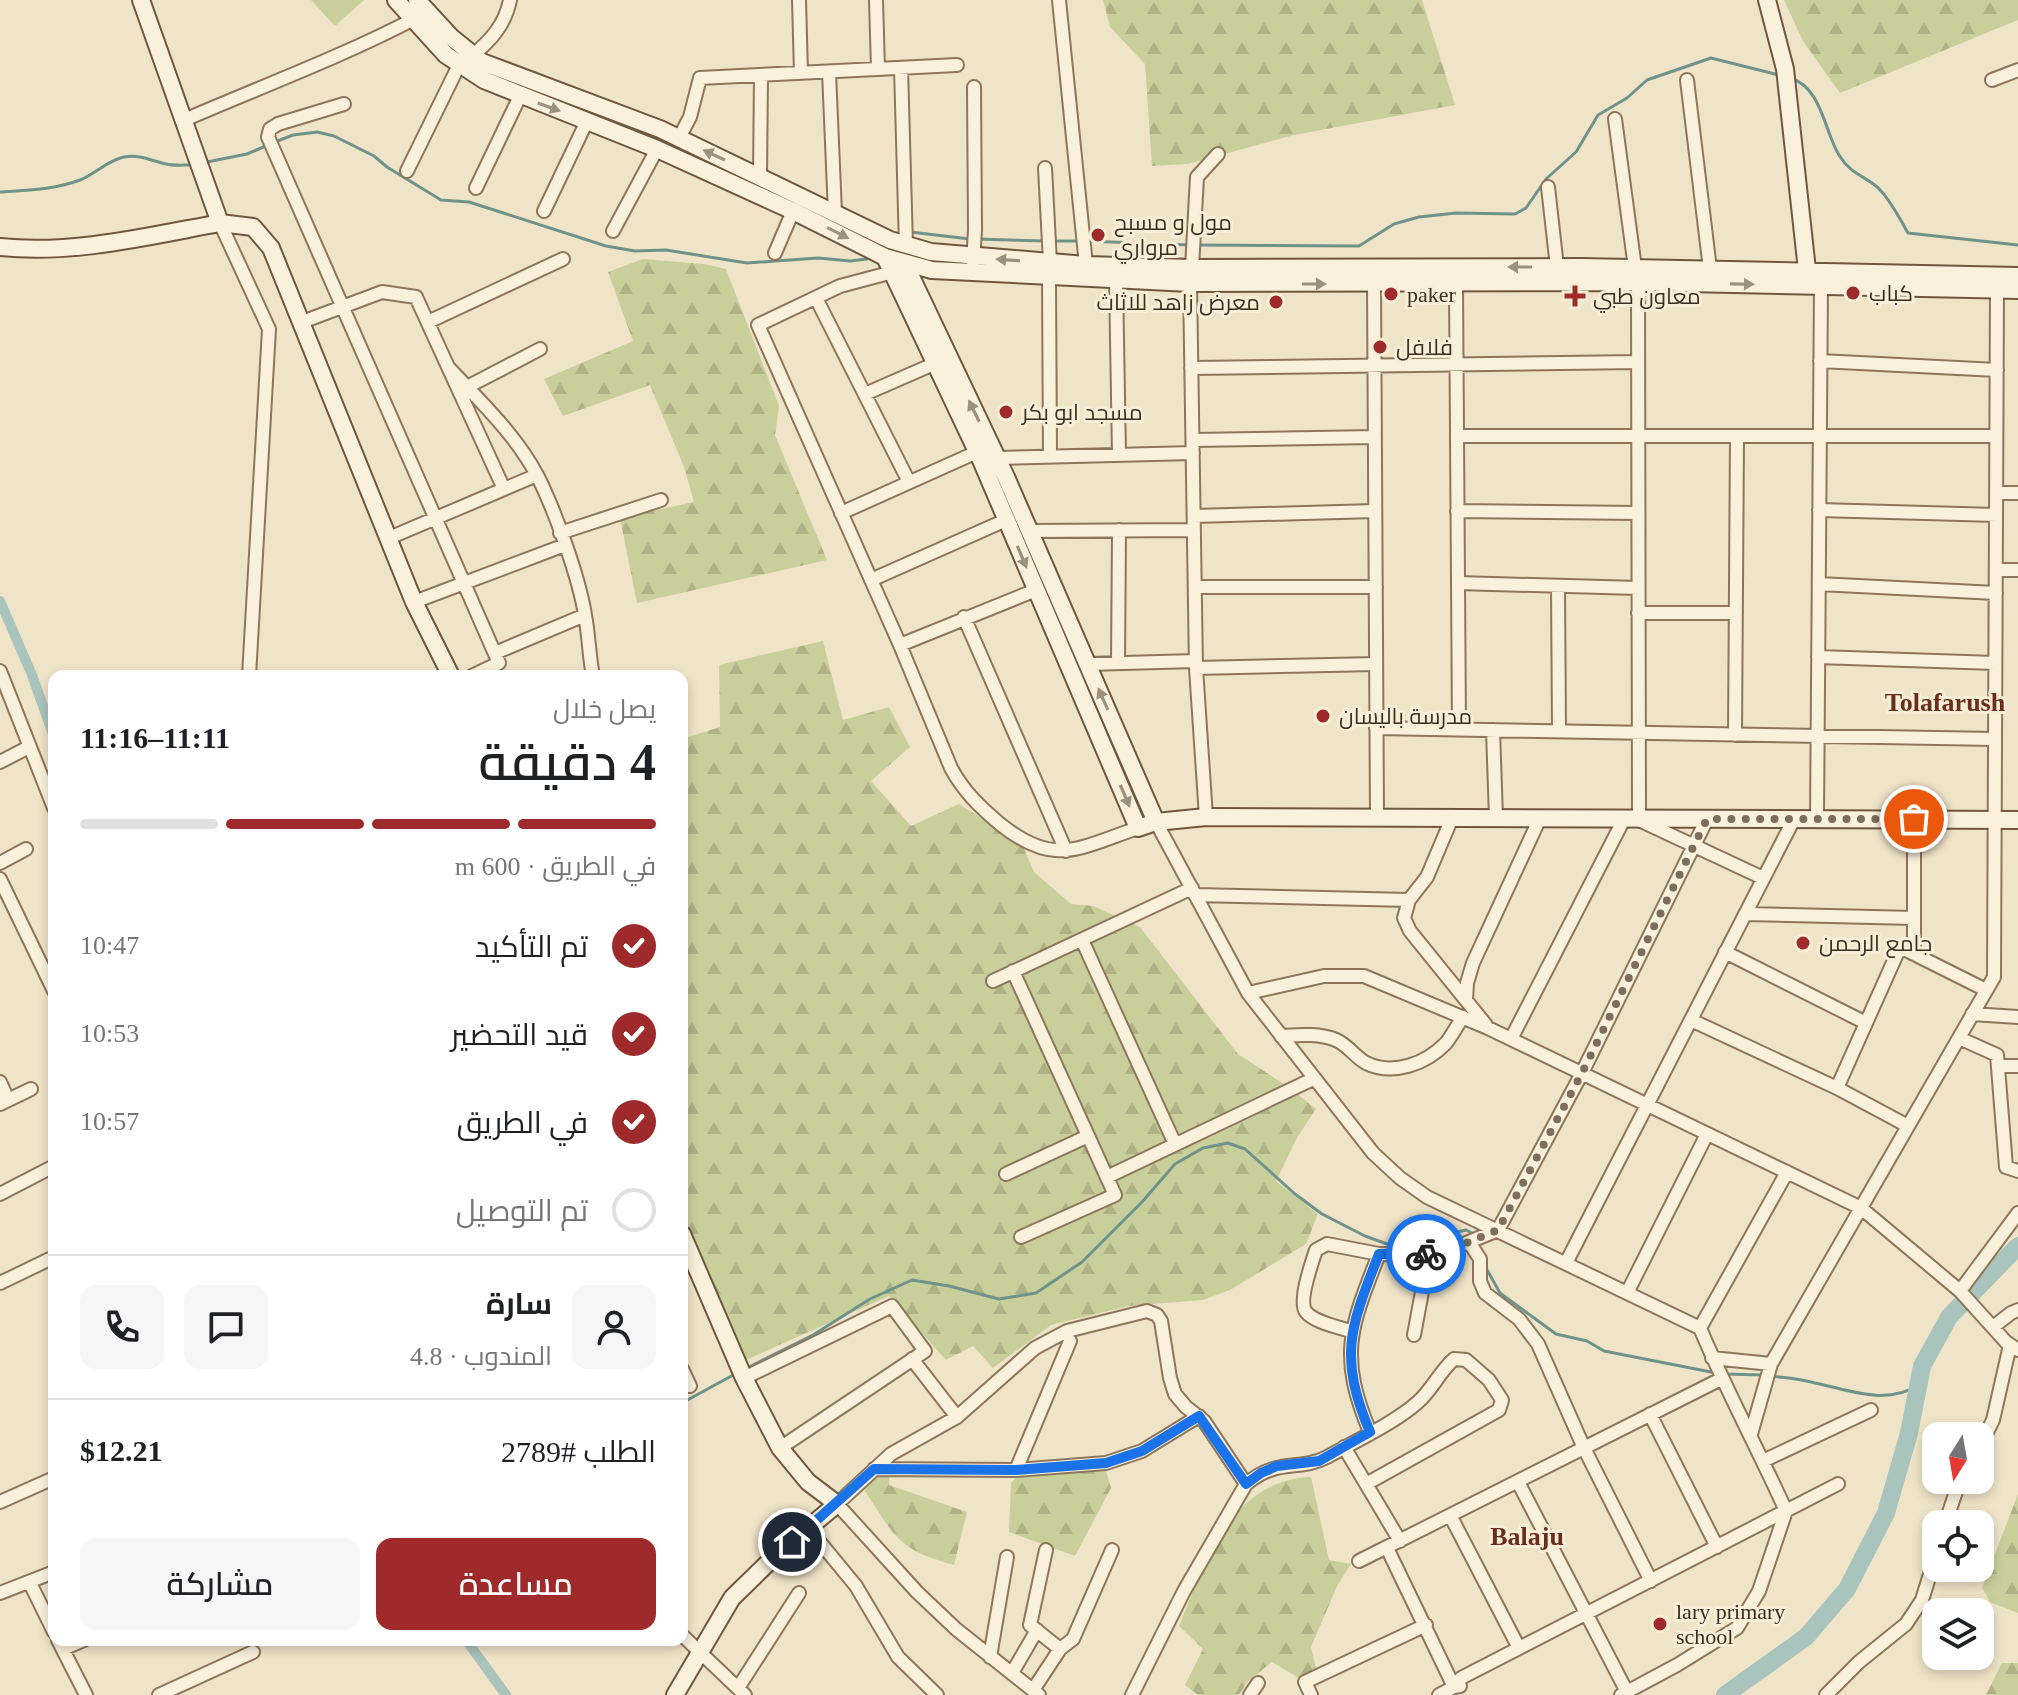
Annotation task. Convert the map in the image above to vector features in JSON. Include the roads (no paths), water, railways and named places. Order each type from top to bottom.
[{"type":"main road","points":[[141,0],[220,223]]},
{"type":"main road","points":[[396,0],[437,46],[465,60],[584,99],[679,138],[906,246],[973,260],[1192,269],[1374,284],[1456,284],[1581,275],[1636,275],[1821,286],[2018,290]]},
{"type":"main road","points":[[417,0],[484,80],[664,152],[793,211],[894,264],[941,272],[973,260]]},
{"type":"main road","points":[[1767,0],[1785,69],[1807,270]]},
{"type":"main road","points":[[664,152],[679,138]]},
{"type":"main road","points":[[0,247],[71,246],[220,223],[248,225],[260,232],[271,248],[302,322],[414,602],[448,670]]},
{"type":"main road","points":[[1049,263],[1116,280],[1192,269]]},
{"type":"main road","points":[[894,264],[936,363],[951,380],[977,452],[999,481],[1029,531],[1059,621],[1138,828],[1156,822],[1206,817],[2018,820]]},
{"type":"main road","points":[[894,264],[951,380],[997,458],[1006,520],[1036,590],[1087,664],[1156,822]]},
{"type":"main road","points":[[1265,275],[1557,267],[1581,275]]},
{"type":"main road","points":[[1636,275],[1710,269],[2018,276]]},
{"type":"main road","points":[[675,1695],[732,1598],[776,1555],[837,1504],[808,1482],[780,1448],[741,1371],[688,1248]]},
{"type":"street","points":[[407,171],[465,60],[498,32],[510,0]]},
{"type":"street","points":[[799,0],[801,73]]},
{"type":"street","points":[[876,0],[878,69]]},
{"type":"street","points":[[1059,0],[1086,265]]},
{"type":"street","points":[[182,121],[274,80],[346,54],[414,19]]},
{"type":"street","points":[[679,138],[690,117],[700,78],[957,65]]},
{"type":"street","points":[[901,68],[906,246]]},
{"type":"street","points":[[1992,80],[2018,70]]},
{"type":"street","points":[[829,72],[835,213]]},
{"type":"street","points":[[760,177],[761,75]]},
{"type":"street","points":[[1687,80],[1710,269]]},
{"type":"street","points":[[973,260],[974,87]]},
{"type":"street","points":[[476,188],[520,96]]},
{"type":"street","points":[[344,104],[278,124],[270,129],[270,143],[495,653],[499,663],[484,670]]},
{"type":"street","points":[[1511,1039],[1631,819],[1638,733],[1638,362],[1636,275],[1615,119]]},
{"type":"street","points":[[544,211],[587,121]]},
{"type":"street","points":[[613,231],[664,152]]},
{"type":"street","points":[[1206,817],[1196,664],[1192,239],[1197,177],[1218,154]]},
{"type":"street","points":[[1045,168],[1050,457]]},
{"type":"street","points":[[1548,187],[1557,267]]},
{"type":"street","points":[[775,253],[793,211]]},
{"type":"street","points":[[220,223],[269,329],[249,670]]},
{"type":"street","points":[[428,322],[563,259]]},
{"type":"street","points":[[894,264],[758,325],[951,768],[967,794],[1025,843],[1041,849],[1066,851],[1138,828]]},
{"type":"street","points":[[1116,280],[1119,455]]},
{"type":"street","points":[[1374,284],[1377,818]]},
{"type":"street","points":[[1456,284],[1459,729]]},
{"type":"street","points":[[1817,819],[1821,286]]},
{"type":"street","points":[[1751,1434],[1771,1364],[1994,977],[1997,289]]},
{"type":"street","points":[[302,322],[382,292],[416,297],[504,489]]},
{"type":"street","points":[[816,298],[909,482]]},
{"type":"street","points":[[467,387],[540,349]]},
{"type":"street","points":[[1820,361],[1997,370]]},
{"type":"street","points":[[1191,368],[1638,362]]},
{"type":"street","points":[[865,394],[936,363]]},
{"type":"street","points":[[449,368],[503,427],[537,475],[562,539],[585,615],[592,670]]},
{"type":"street","points":[[1457,436],[1995,436]]},
{"type":"street","points":[[1735,735],[1737,436]]},
{"type":"street","points":[[997,458],[1119,455],[1193,446],[1375,437]]},
{"type":"street","points":[[841,513],[977,452]]},
{"type":"street","points":[[389,538],[537,475]]},
{"type":"street","points":[[1996,493],[2018,493]]},
{"type":"street","points":[[414,602],[464,585],[562,539],[661,500]]},
{"type":"street","points":[[1819,510],[1996,515]]},
{"type":"street","points":[[1194,516],[1375,511]]},
{"type":"street","points":[[1457,511],[1638,513]]},
{"type":"street","points":[[871,580],[1006,520]]},
{"type":"street","points":[[1118,663],[1119,530]]},
{"type":"street","points":[[1029,531],[1194,530]]},
{"type":"street","points":[[1996,570],[2018,570]]},
{"type":"street","points":[[1458,583],[1638,588]]},
{"type":"street","points":[[1819,584],[1996,593]]},
{"type":"street","points":[[1558,586],[1559,731]]},
{"type":"street","points":[[1195,587],[1376,587]]},
{"type":"street","points":[[900,645],[1036,590]]},
{"type":"street","points":[[1638,613],[1736,613]]},
{"type":"street","points":[[495,653],[585,615]]},
{"type":"street","points":[[964,617],[1066,851]]},
{"type":"street","points":[[1818,657],[1995,663]]},
{"type":"street","points":[[1087,664],[1376,664]]},
{"type":"street","points":[[0,671],[48,793]]},
{"type":"street","points":[[1376,728],[1995,739]]},
{"type":"street","points":[[1493,730],[1496,818]]},
{"type":"street","points":[[0,762],[29,747]]},
{"type":"street","points":[[1452,818],[1427,877],[1409,900],[1404,918],[1410,931],[1488,1028]]},
{"type":"street","points":[[1466,1000],[1473,963],[1540,818]]},
{"type":"street","points":[[1631,819],[1695,844],[1763,878]]},
{"type":"street","points":[[1353,1332],[1310,1316],[1304,1310],[1303,1299],[1318,1247],[1327,1244],[1379,1254],[1429,1254],[1492,1233],[1582,1073],[1707,819]]},
{"type":"street","points":[[1566,1263],[1794,819]]},
{"type":"street","points":[[1914,819],[1914,954]]},
{"type":"street","points":[[1156,822],[1248,993],[1373,1153],[1427,1197],[1492,1233],[1566,1263],[1700,1328],[1721,1379],[1751,1434],[1786,1511],[1759,1591],[1737,1628],[1624,1694],[1518,1482]]},
{"type":"street","points":[[0,863],[26,849]]},
{"type":"street","points":[[0,879],[48,979]]},
{"type":"street","points":[[993,981],[1193,892],[1409,900]]},
{"type":"street","points":[[1745,914],[1914,918]]},
{"type":"street","points":[[1082,940],[1175,1144]]},
{"type":"street","points":[[1837,1088],[1900,947],[1986,990]]},
{"type":"street","points":[[1725,952],[1866,1023]]},
{"type":"street","points":[[1013,971],[1115,1195],[1021,1237]]},
{"type":"street","points":[[1248,993],[1324,976],[1364,976],[1488,1028],[1861,1208],[1960,1291],[2014,1348],[1992,1422]]},
{"type":"street","points":[[1972,1014],[2018,1017]]},
{"type":"street","points":[[1281,1036],[1311,1035],[1335,1040],[1352,1049],[1364,1062],[1386,1069],[1405,1068],[1445,1044],[1463,1017]]},
{"type":"street","points":[[1691,1020],[1837,1088],[1908,1126]]},
{"type":"street","points":[[1959,1038],[1997,1055],[2006,1167],[2018,1171]]},
{"type":"street","points":[[1998,1066],[2018,1066]]},
{"type":"street","points":[[1107,1177],[1313,1079]]},
{"type":"street","points":[[0,1082],[4,1102],[31,1089]]},
{"type":"street","points":[[1627,1293],[1707,1134]]},
{"type":"street","points":[[1006,1174],[1088,1136]]},
{"type":"street","points":[[0,1194],[48,1170]]},
{"type":"street","points":[[1700,1328],[1787,1172]]},
{"type":"street","points":[[1960,1291],[2018,1213]]},
{"type":"street","points":[[1469,1242],[1480,1259],[1480,1281],[1485,1293],[1519,1319],[1538,1344],[1584,1448],[1651,1581]]},
{"type":"street","points":[[1370,1432],[1351,1379],[1350,1353],[1361,1301],[1379,1254]]},
{"type":"street","points":[[1414,1335],[1429,1254]]},
{"type":"street","points":[[0,1283],[48,1260]]},
{"type":"street","points":[[741,1371],[892,1306],[925,1351],[780,1448]]},
{"type":"street","points":[[1993,1327],[2018,1310]]},
{"type":"street","points":[[1112,1550],[1073,1639],[1060,1649],[1036,1693],[917,1592],[837,1504],[901,1448],[957,1417],[1027,1354],[1052,1338],[1067,1331],[1147,1311],[1154,1313],[1161,1321],[1175,1394],[1199,1416],[1246,1484]]},
{"type":"street","points":[[1016,1470],[1070,1341]]},
{"type":"street","points":[[1132,1695],[1184,1591],[1246,1484],[1269,1469],[1319,1461],[1370,1432],[1418,1402],[1451,1362],[1458,1358],[1466,1360],[1483,1373],[1502,1400],[1497,1411],[1366,1484]]},
{"type":"street","points":[[1712,1358],[1771,1364]]},
{"type":"street","points":[[912,1359],[957,1417]]},
{"type":"street","points":[[1359,1561],[1721,1379]]},
{"type":"street","points":[[688,1382],[690,1386]]},
{"type":"street","points":[[1763,1461],[1871,1410]]},
{"type":"street","points":[[1650,1414],[1717,1547]]},
{"type":"street","points":[[874,1469],[1016,1470],[1119,1460],[1142,1451],[1199,1416]]},
{"type":"street","points":[[1344,1447],[1400,1541]]},
{"type":"street","points":[[0,1502],[48,1481]]},
{"type":"street","points":[[1439,1695],[1462,1687],[1519,1648],[1838,1484]]},
{"type":"street","points":[[1450,1515],[1519,1648]]},
{"type":"street","points":[[809,1529],[856,1586],[898,1657],[937,1695]]},
{"type":"street","points":[[1387,1548],[1462,1687]]},
{"type":"street","points":[[1046,1550],[1030,1625],[1060,1649]]},
{"type":"street","points":[[990,1657],[1007,1557]]},
{"type":"street","points":[[0,1593],[48,1575]]},
{"type":"street","points":[[1826,1695],[1859,1662],[1906,1624],[1922,1600],[1928,1582]]},
{"type":"street","points":[[30,1583],[48,1620]]},
{"type":"street","points":[[688,1641],[742,1692],[799,1593]]},
{"type":"street","points":[[1311,1695],[1305,1682],[1426,1625]]},
{"type":"street","points":[[1012,1673],[1037,1630]]},
{"type":"street","points":[[61,1646],[86,1695]]},
{"type":"street","points":[[159,1695],[253,1652]]},
{"type":"street","points":[[1250,1695],[1258,1683]]},
{"type":"waterway","points":[[1197,245],[1359,246],[1394,224],[1419,217],[1456,213],[1515,214],[1526,208],[1546,179],[1576,152],[1598,115],[1627,98],[1647,80],[1711,58],[1779,75]]},
{"type":"waterway","points":[[1790,78],[1801,83],[1816,100],[1844,162],[1881,191],[1908,233],[2018,245]]},
{"type":"waterway","points":[[275,142],[293,135],[317,132],[334,136],[374,156],[441,200],[469,202],[606,246],[635,251],[666,250],[747,263],[818,258],[867,259]]},
{"type":"waterway","points":[[207,162],[247,154],[268,145]]},
{"type":"waterway","points":[[0,192],[70,183],[112,161],[130,156],[172,165],[191,165]]},
{"type":"waterway","points":[[910,232],[970,239]]},
{"type":"waterway","points":[[977,239],[1046,241]]},
{"type":"waterway","points":[[1053,241],[1078,241]]},
{"type":"waterway","points":[[1085,241],[1190,245]]},
{"type":"waterway","points":[[0,601],[48,720]]},
{"type":"waterway","points":[[745,1369],[813,1335],[870,1299],[912,1280],[999,1299],[1036,1293],[1082,1262],[1175,1164],[1203,1148],[1228,1143],[1245,1149],[1322,1214],[1365,1236],[1387,1244],[1466,1230],[1474,1234]]},
{"type":"waterway","points":[[1725,1695],[1806,1637],[1847,1589],[1886,1513],[1909,1433],[1922,1366],[1949,1317],[2018,1246]]},
{"type":"waterway","points":[[1486,1268],[1500,1293],[1556,1334],[1587,1341],[1604,1351],[1716,1373]]},
{"type":"waterway","points":[[688,1400],[735,1374]]},
{"type":"waterway","points":[[1723,1374],[1764,1375]]},
{"type":"waterway","points":[[1771,1376],[1880,1395],[1893,1395],[1919,1385]]},
{"type":"waterway","points":[[470,1646],[506,1695]]},
{"type":"place","name":"مول و مسبح مرواري","points":[[1098,235]]},
{"type":"place","name":"كباب","points":[[1853,293]]},
{"type":"place","name":"paker","points":[[1391,294]]},
{"type":"place","name":"معاون طبي","points":[[1575,296]]},
{"type":"place","name":"معرض زاهد للاثاث","points":[[1276,302]]},
{"type":"place","name":"فلافل","points":[[1380,347]]},
{"type":"place","name":"مسجد ابو بكر","points":[[1006,412]]},
{"type":"place","name":"مدرسة بالیسان","points":[[1323,716]]},
{"type":"place","name":"جامع الرحمن","points":[[1803,943]]},
{"type":"place","name":"lary primary school","points":[[1660,1624]]},
{"type":"district","name":"Tolafarush","points":[[1945,702]]},
{"type":"district","name":"Balaju","points":[[1527,1536]]}]
